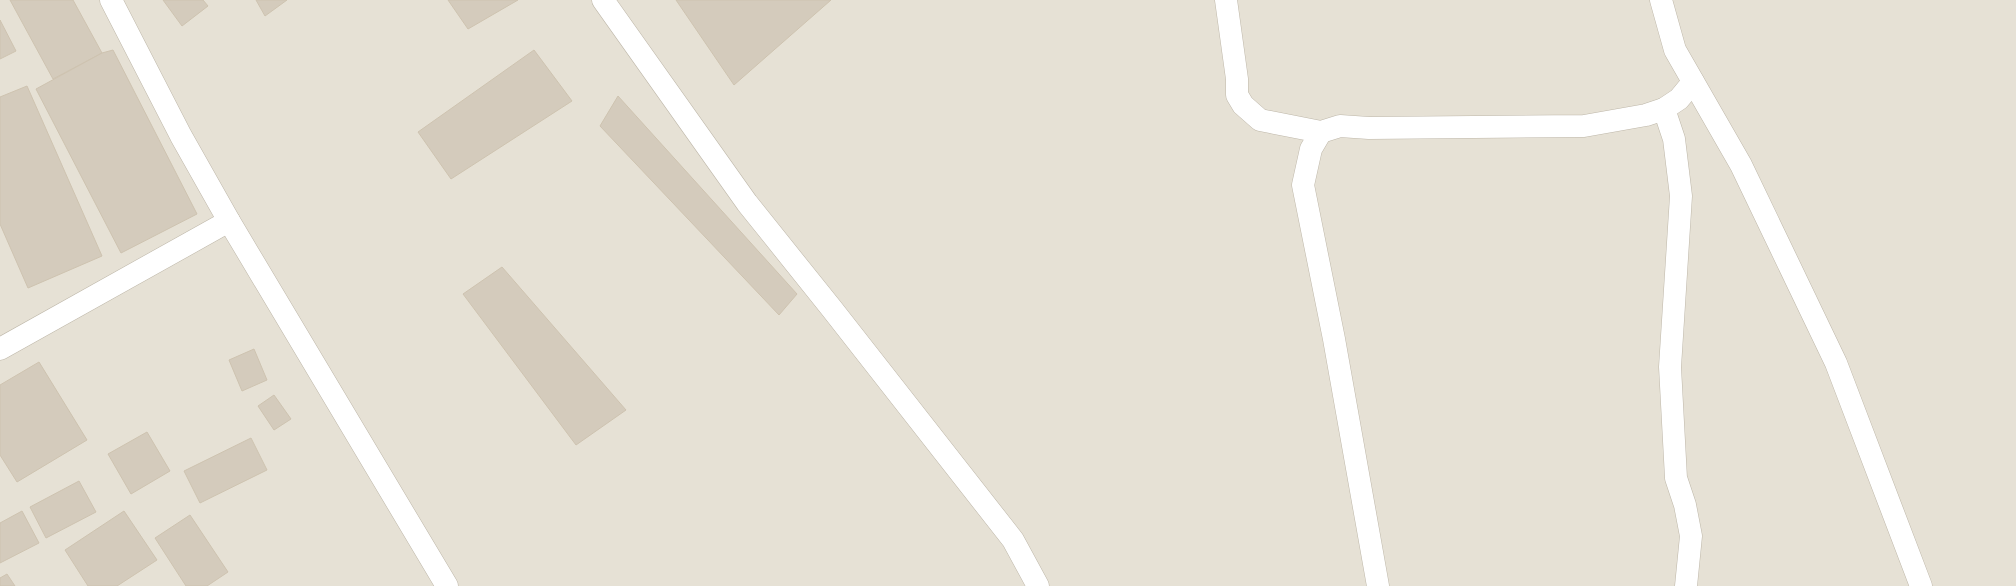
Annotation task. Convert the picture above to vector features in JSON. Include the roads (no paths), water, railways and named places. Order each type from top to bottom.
[{"type":"street","points":[[111,0],[181,136],[229,221],[447,586]]},
{"type":"street","points":[[603,0],[747,203],[1013,540],[1038,586]]},
{"type":"street","points":[[1226,0],[1237,80],[1236,95],[1243,105],[1260,120],[1321,132],[1340,126],[1369,128],[1584,126],[1646,115],[1664,109],[1679,99],[1693,82]]},
{"type":"street","points":[[1660,0],[1675,50],[1741,165],[1836,363],[1918,585]]},
{"type":"street","points":[[1664,109],[1674,139],[1681,196],[1670,367],[1676,478],[1685,505],[1691,536],[1686,586]]},
{"type":"street","points":[[1321,132],[1311,149],[1303,185],[1334,339],[1378,586]]},
{"type":"street","points":[[0,349],[229,221]]}]
